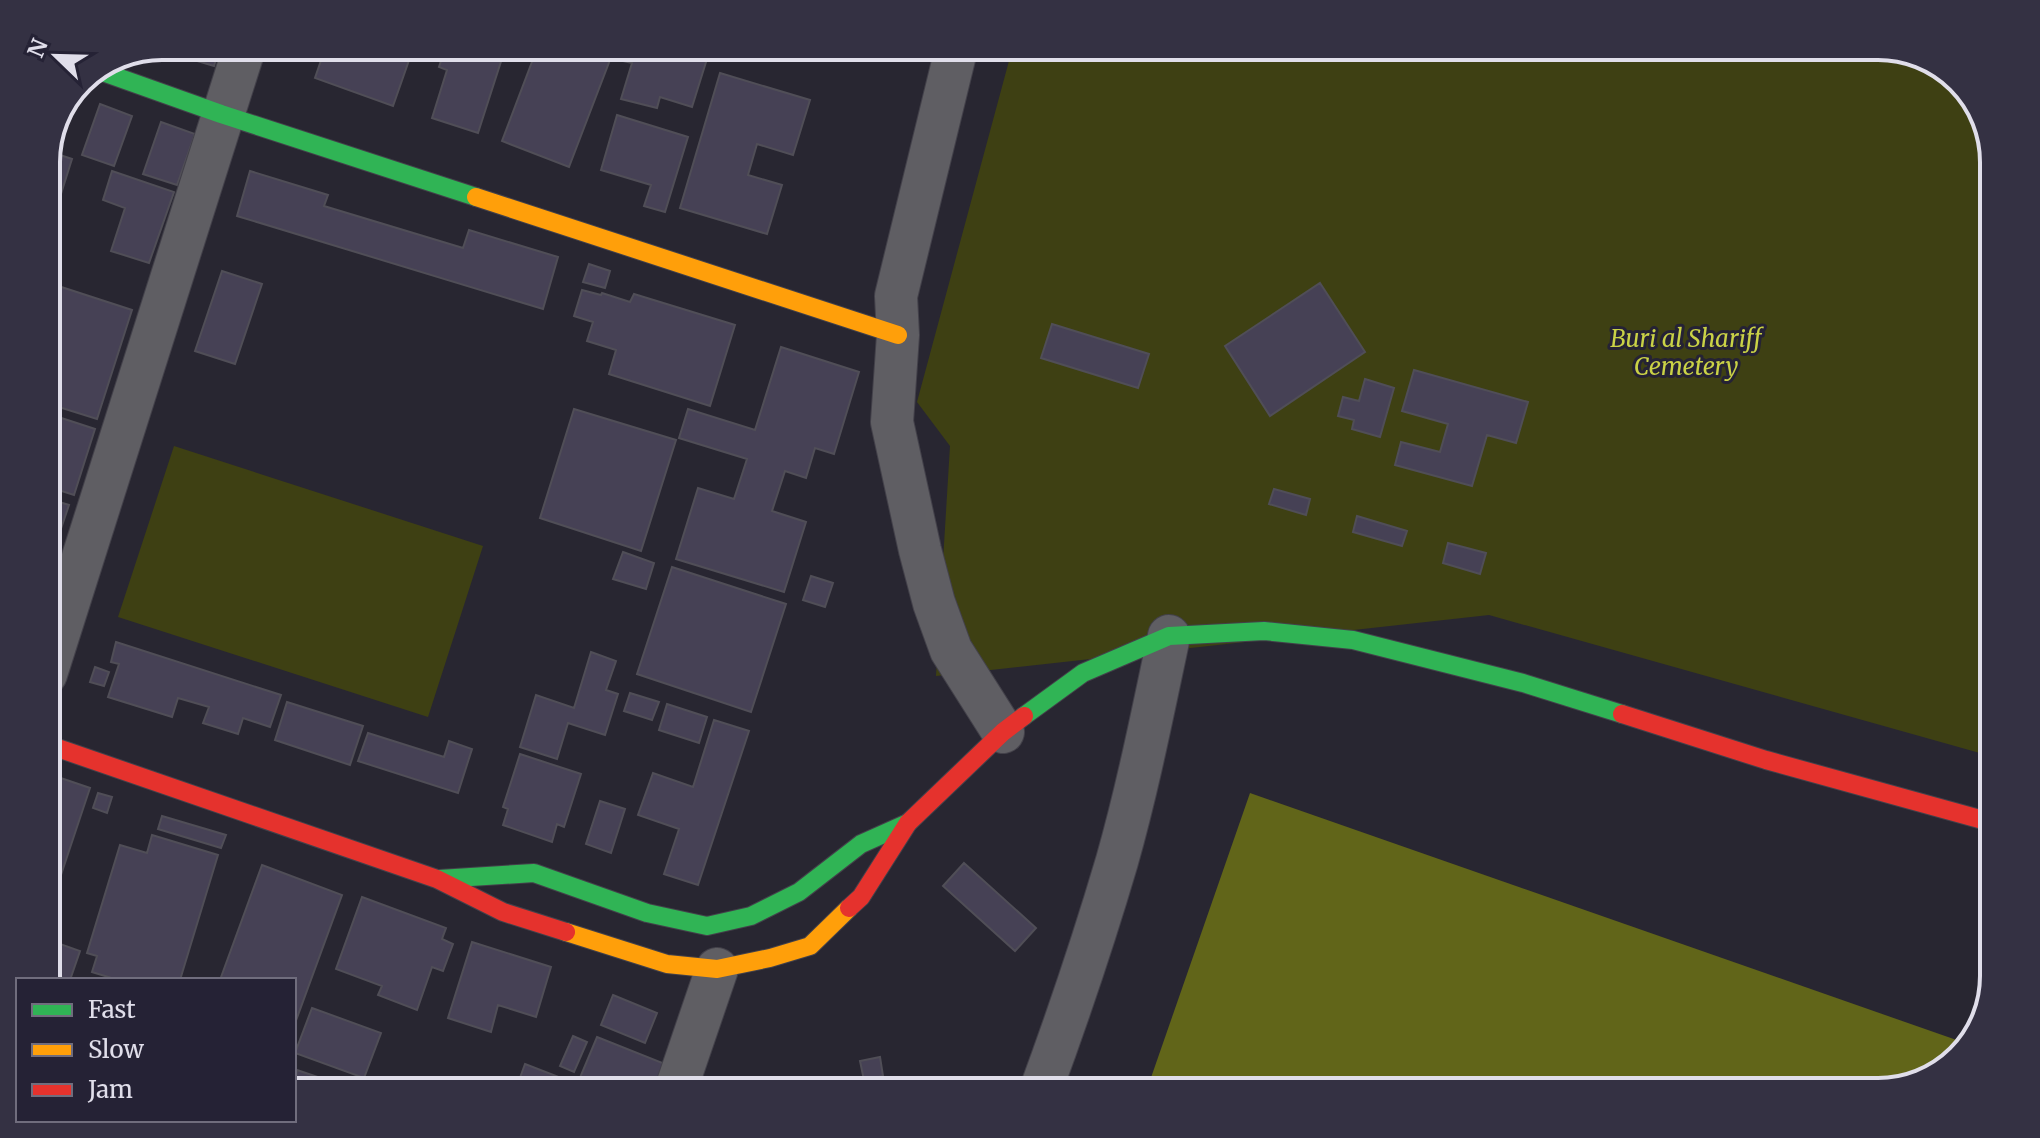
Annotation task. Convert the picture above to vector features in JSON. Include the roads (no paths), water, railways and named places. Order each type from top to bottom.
[{"type":"main road","points":[[110,75],[221,114],[898,335]]},
{"type":"main road","points":[[60,749],[437,879],[503,912],[667,964],[717,969],[810,946],[861,897],[908,823],[1003,732],[1083,673],[1169,636],[1264,631],[1353,640],[1523,683],[1766,760],[1980,819]]},
{"type":"main road","points":[[437,879],[534,873],[647,913],[707,926],[751,916],[787,898],[861,844],[908,823]]},
{"type":"street","points":[[60,629],[240,60]]},
{"type":"street","points":[[954,60],[896,296],[898,335],[892,422],[927,576],[951,650],[1003,732]]},
{"type":"street","points":[[1045,1078],[1117,860],[1169,636]]},
{"type":"street","points":[[680,1078],[717,969]]},
{"type":"park label","name":"Buri al Shariff Cemetery","points":[[1686,352]]}]
